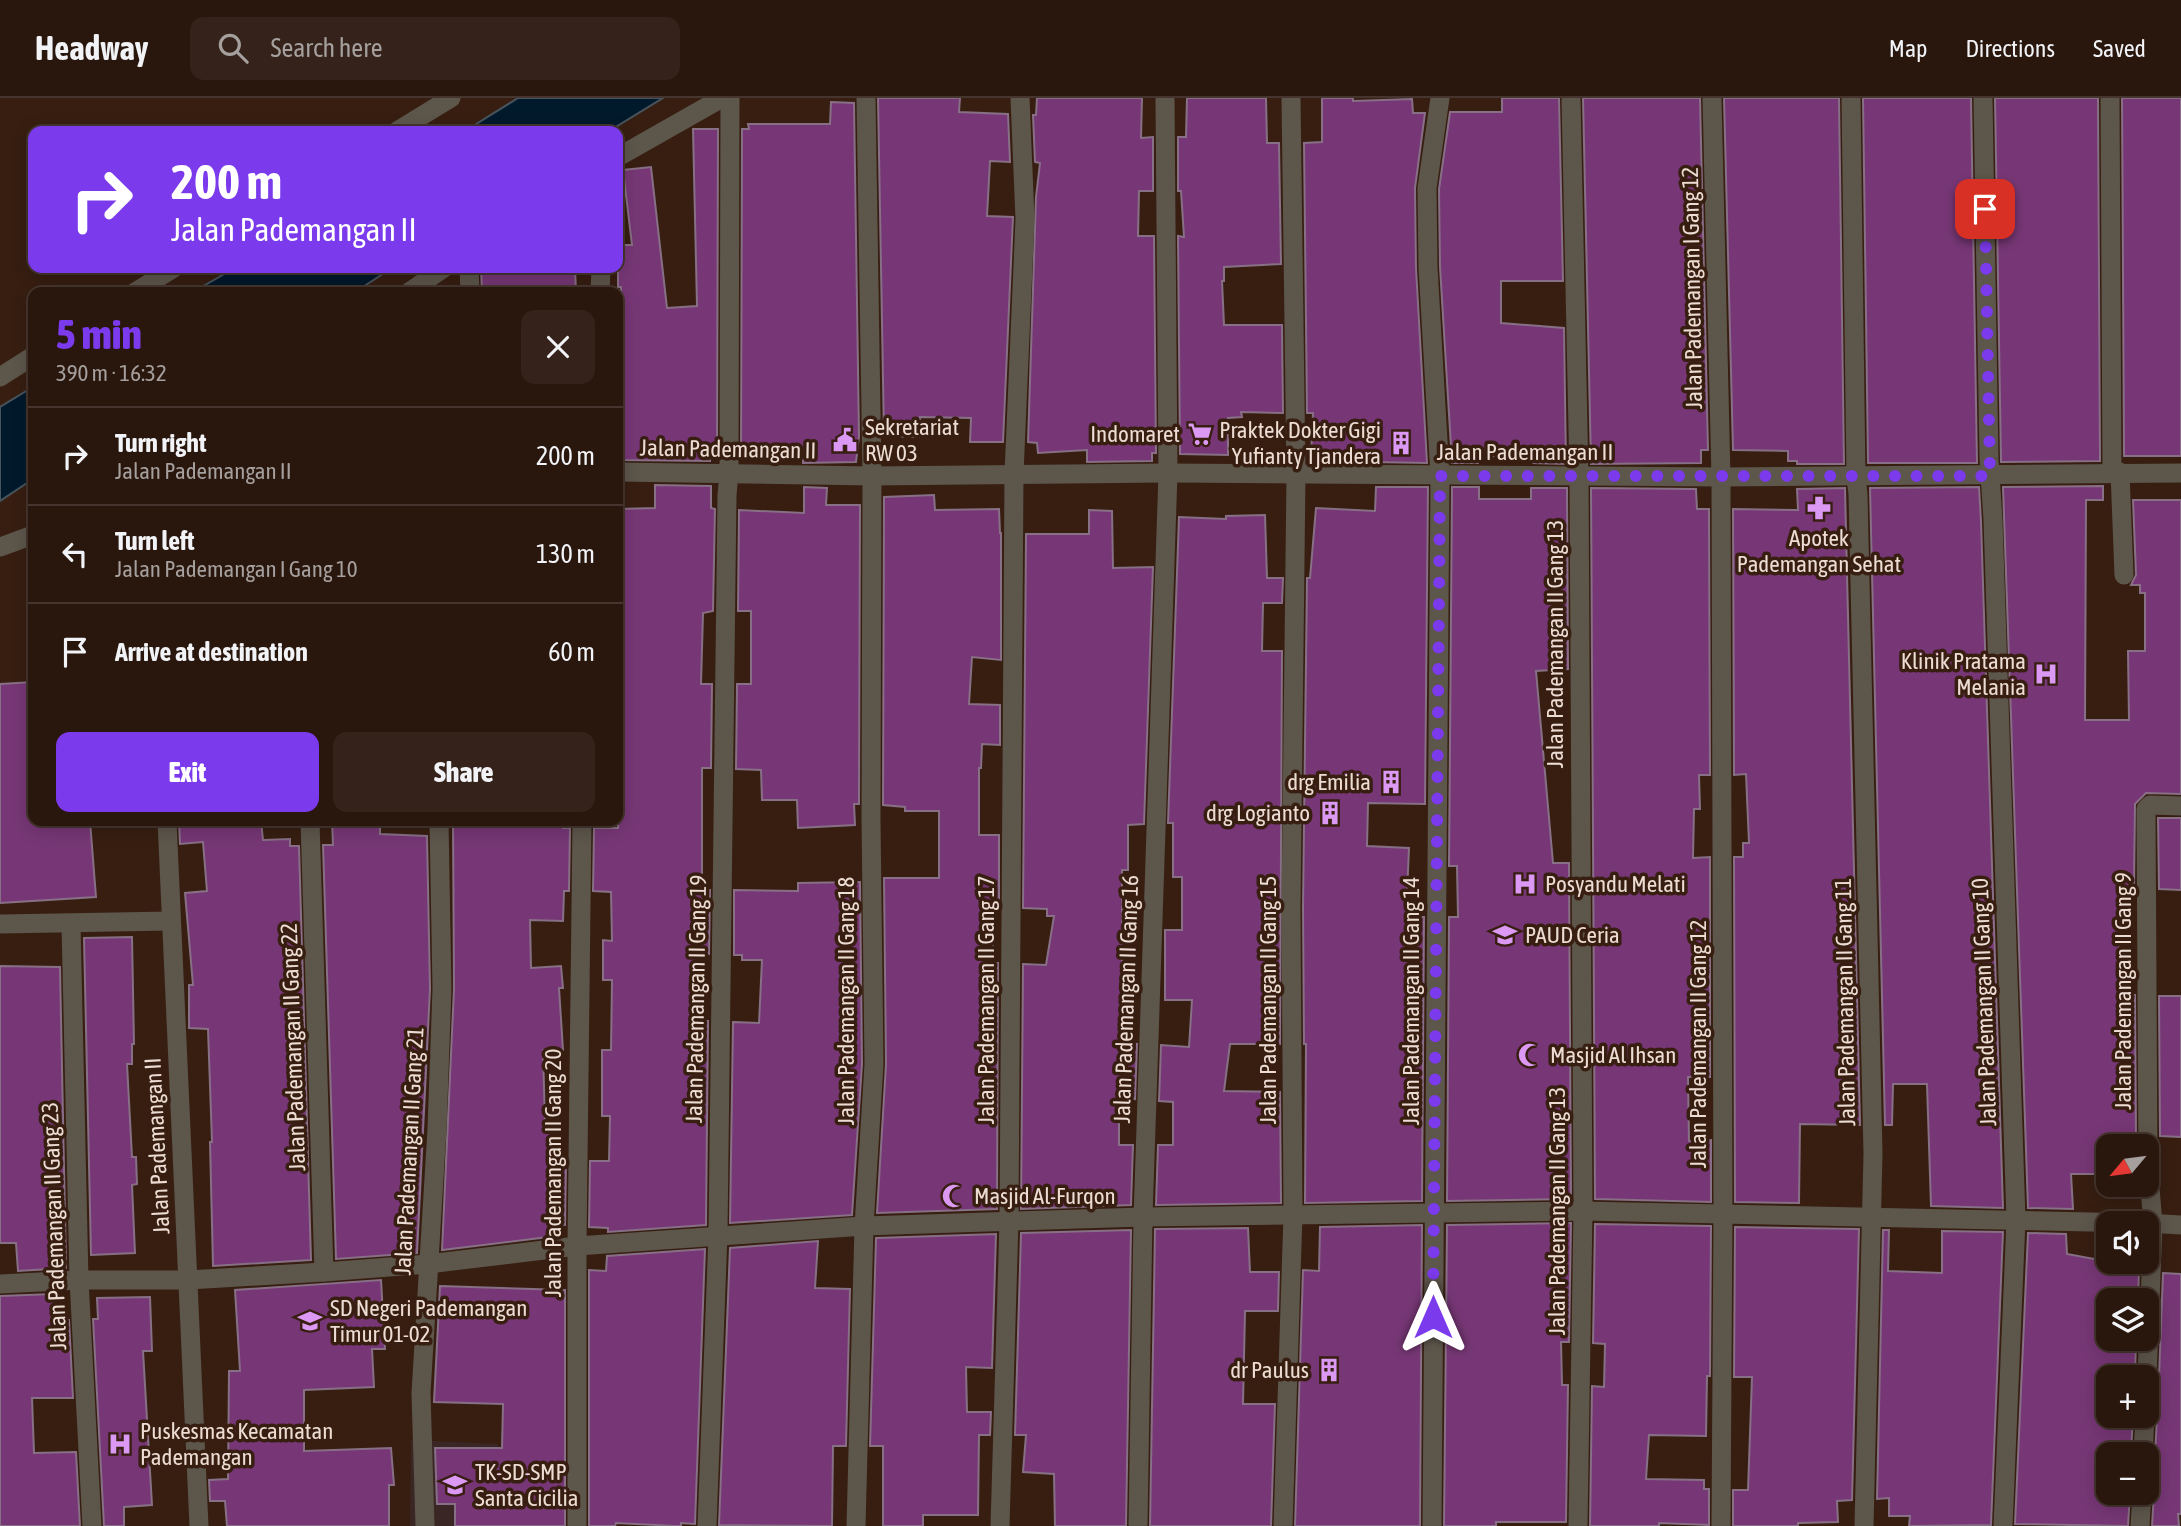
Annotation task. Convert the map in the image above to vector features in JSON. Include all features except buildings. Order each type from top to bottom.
[{"type":"street","points":[[405,126],[451,98]]},
{"type":"street","points":[[623,154],[722,98]]},
{"type":"street","name":"Jalan Pademangan II Gang 19","points":[[707,1526],[718,1234],[729,473],[730,98]]},
{"type":"street","name":"Jalan Pademangan II Gang 18","points":[[856,1526],[864,1226],[874,1064],[871,820],[872,476],[866,98]]},
{"type":"street","name":"Jalan Pademangan II Gang 17","points":[[1000,1526],[1009,1221],[1014,474],[1025,240],[1020,98]]},
{"type":"street","name":"Jalan Pademangan II Gang 16","points":[[1138,1526],[1143,1217],[1168,473],[1165,98]]},
{"type":"street","name":"Jalan Pademangan II Gang 15","points":[[1283,1526],[1293,1214],[1291,908],[1296,474],[1291,98]]},
{"type":"street","name":"Jalan Pademangan II Gang 14","points":[[1432,1526],[1440,476],[1427,188],[1440,98]]},
{"type":"street","name":"Jalan Pademangan II Gang 13","points":[[1571,98],[1579,477],[1583,1211],[1578,1526]]},
{"type":"street","name":"Jalan Pademangan I Gang 12","points":[[1712,98],[1721,477]]},
{"type":"street","name":"Jalan Pademangan II Gang 11","points":[[1850,98],[1873,1217],[1864,1526]]},
{"type":"street","name":"Jalan Pademangan II Gang 10","points":[[1983,98],[1990,476],[2016,1220],[2003,1526]]},
{"type":"street","points":[[2110,98],[2116,472],[2124,575]]},
{"type":"street","points":[[143,287],[166,273]]},
{"type":"street","points":[[416,287],[437,273]]},
{"type":"street","points":[[0,377],[28,359]]},
{"type":"street","name":"Jalan Pademangan II","points":[[623,472],[872,476],[1168,473],[1579,477],[2181,473]]},
{"type":"street","name":"Jalan Pademangan II Gang 12","points":[[1721,477],[1721,1526]]},
{"type":"street","points":[[0,547],[28,538]]},
{"type":"street","name":"Jalan Pademangan II Gang 9","points":[[2146,1211],[2146,808],[2150,805],[2181,806]]},
{"type":"street","name":"Jalan Pademangan II","points":[[167,826],[188,1280]]},
{"type":"street","name":"Jalan Pademangan II Gang 22","points":[[310,826],[324,1272]]},
{"type":"street","name":"Jalan Pademangan II Gang 21","points":[[425,1526],[421,1393],[437,1129],[442,989],[439,826]]},
{"type":"street","name":"Jalan Pademangan II Gang 20","points":[[576,1526],[582,826]]},
{"type":"street","points":[[0,923],[171,921]]},
{"type":"street","name":"Jalan Pademangan II Gang 23","points":[[71,924],[79,1280],[92,1526]]},
{"type":"street","points":[[0,1284],[79,1280],[188,1280],[324,1272],[718,1234],[864,1226],[1143,1217],[1583,1211],[2096,1222]]},
{"type":"street","points":[[2159,1224],[2181,1225]]},
{"type":"street","name":"Jalan Pademangan II Gang 9","points":[[2146,1274],[2147,1365]]},
{"type":"street","points":[[188,1280],[199,1526]]},
{"type":"street","points":[[2140,1526],[2141,1505]]},
{"type":"shaded area","name":"TK-SD-SMP Santa Cicilia","points":[[411,1440],[498,1444],[502,1526],[410,1526]]},
{"type":"water","points":[[518,98],[663,98],[617,126],[473,126]]},
{"type":"water","points":[[226,273],[384,273],[363,287],[202,287]]},
{"type":"water","points":[[28,390],[28,482],[0,501],[0,407]]},
{"type":"place","name":"Indomaret","points":[[1200,434]]},
{"type":"place","name":"Sekretariat RW 03","points":[[845,440]]},
{"type":"place","name":"Praktek Dokter Gigi Yufianty Tjandera","points":[[1401,443]]},
{"type":"place","name":"Apotek Pademangan Sehat","points":[[1819,508]]},
{"type":"place","name":"Klinik Pratama Melania","points":[[2046,674]]},
{"type":"place","name":"drg Emilia","points":[[1391,782]]},
{"type":"place","name":"drg Logianto","points":[[1330,813]]},
{"type":"place","name":"Posyandu Melati","points":[[1525,884]]},
{"type":"place","name":"PAUD Ceria","points":[[1505,935]]},
{"type":"place","name":"Masjid Al Ihsan","points":[[1530,1055]]},
{"type":"place","name":"Masjid Al-Furqon","points":[[954,1196]]},
{"type":"place","name":"SD Negeri Pademangan Timur 01-02","points":[[310,1321]]},
{"type":"place","name":"dr Paulus","points":[[1329,1370]]},
{"type":"place","name":"Puskesmas Kecamatan Pademangan","points":[[120,1444]]},
{"type":"place","name":"TK-SD-SMP Santa Cicilia","points":[[455,1485]]},
{"type":"route","points":[[1433,1317],[1440,476],[1990,476],[1985,209]]}]
